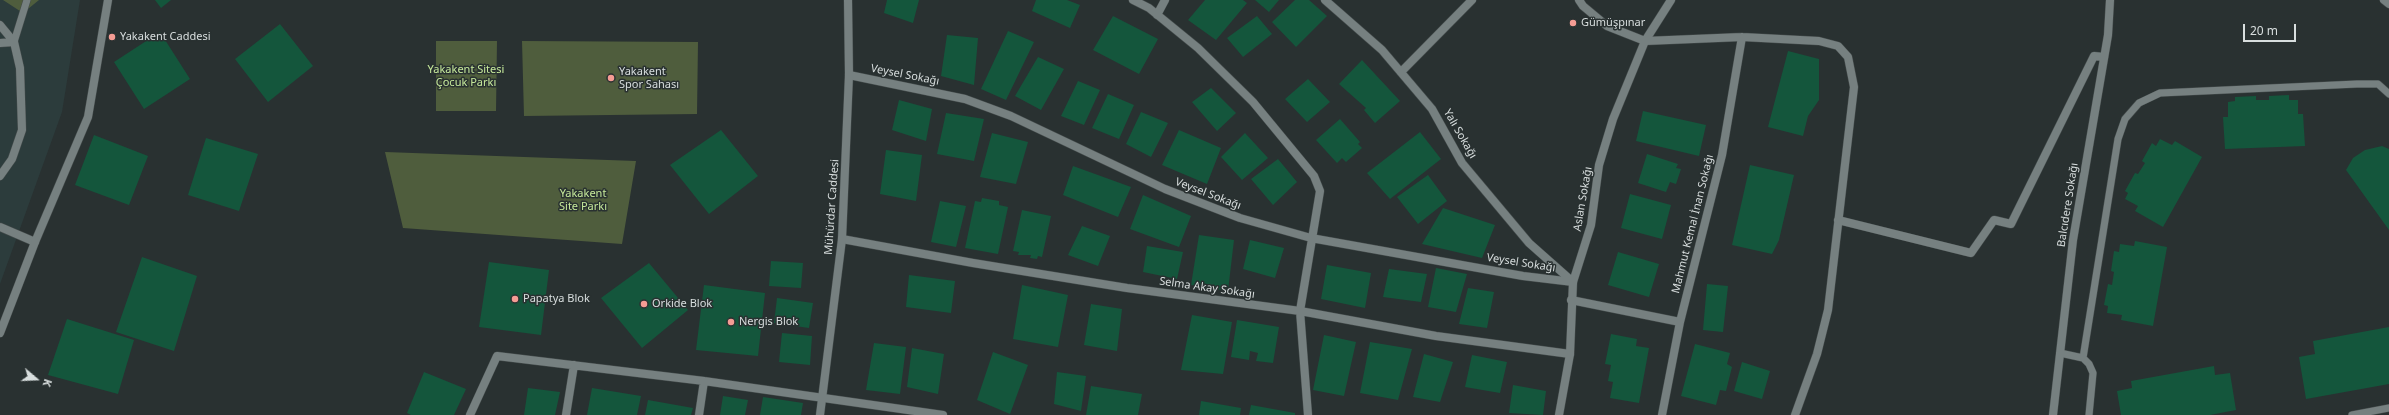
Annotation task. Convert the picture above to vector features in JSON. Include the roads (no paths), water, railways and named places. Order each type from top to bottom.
[{"type":"street","points":[[0,333],[35,242],[88,117],[108,0]]},
{"type":"street","name":"Mühürdar Caddesi","points":[[820,415],[842,239],[849,76],[848,0]]},
{"type":"street","points":[[1133,0],[1149,8],[1198,48],[1253,102],[1314,176],[1320,191],[1300,311],[1308,415]]},
{"type":"street","points":[[1157,14],[1165,0]]},
{"type":"street","name":"Yalı Sokağı","points":[[1325,0],[1382,50],[1432,109],[1462,162],[1529,243],[1573,282]]},
{"type":"street","points":[[1401,72],[1472,0]]},
{"type":"street","points":[[1579,0],[1583,6],[1607,26],[1645,41],[1742,37],[1819,41],[1838,46],[1848,57],[1854,87],[1828,310],[1817,354],[1795,415]]},
{"type":"street","name":"Aslan Sokağı","points":[[1559,415],[1570,354],[1571,300],[1573,282],[1591,225],[1600,165],[1613,119],[1645,41],[1671,0]]},
{"type":"street","name":"Balcıdere Sokağı","points":[[2053,415],[2073,240],[2108,35],[2110,0]]},
{"type":"street","points":[[2384,0],[2389,4]]},
{"type":"street","points":[[0,25],[14,42],[20,68],[22,130],[12,159],[0,176]]},
{"type":"street","name":"Mahmut Kemal İnan Sokağı","points":[[1662,415],[1680,322],[1722,155],[1742,37]]},
{"type":"street","points":[[0,43],[14,42]]},
{"type":"street","points":[[1838,220],[1971,253],[1994,220],[2011,224],[2094,56],[2104,57]]},
{"type":"street","name":"Veysel Sokağı","points":[[849,76],[965,99],[1011,116],[1165,188],[1240,218],[1311,238],[1523,276],[1573,282]]},
{"type":"street","points":[[0,226],[35,242]]},
{"type":"street","name":"Selma Akay Sokağı","points":[[842,239],[973,263],[1119,287],[1300,311],[1436,336],[1570,354]]},
{"type":"street","points":[[1571,300],[1680,322]]},
{"type":"street","points":[[470,415],[497,356],[704,380],[822,396],[943,415]]},
{"type":"street","points":[[566,415],[574,365]]},
{"type":"street","points":[[699,415],[704,380]]},
{"type":"lane","points":[[14,42],[27,0]]},
{"type":"lane","points":[[2083,358],[2118,139],[2125,119],[2140,103],[2160,93],[2357,84],[2378,84],[2389,94]]},
{"type":"lane","points":[[2060,353],[2083,358],[2089,364],[2093,373],[2089,415]]},
{"type":"lane","points":[[2352,415],[2389,408]]},
{"type":"place","name":"Gümüşpınar","points":[[1573,23]]},
{"type":"place","name":"Yakakent Caddesi","points":[[112,37]]},
{"type":"place","name":"Yakakent Spor Sahası","points":[[611,78]]},
{"type":"place","name":"Papatya Blok","points":[[515,299]]},
{"type":"place","name":"Orkide Blok","points":[[644,304]]},
{"type":"place","name":"Nergis Blok","points":[[731,322]]},
{"type":"park label","name":"Yakakent Sitesi Çocuk Parkı","points":[[466,76]]},
{"type":"park label","name":"Yakakent Site Parkı","points":[[583,200]]}]
